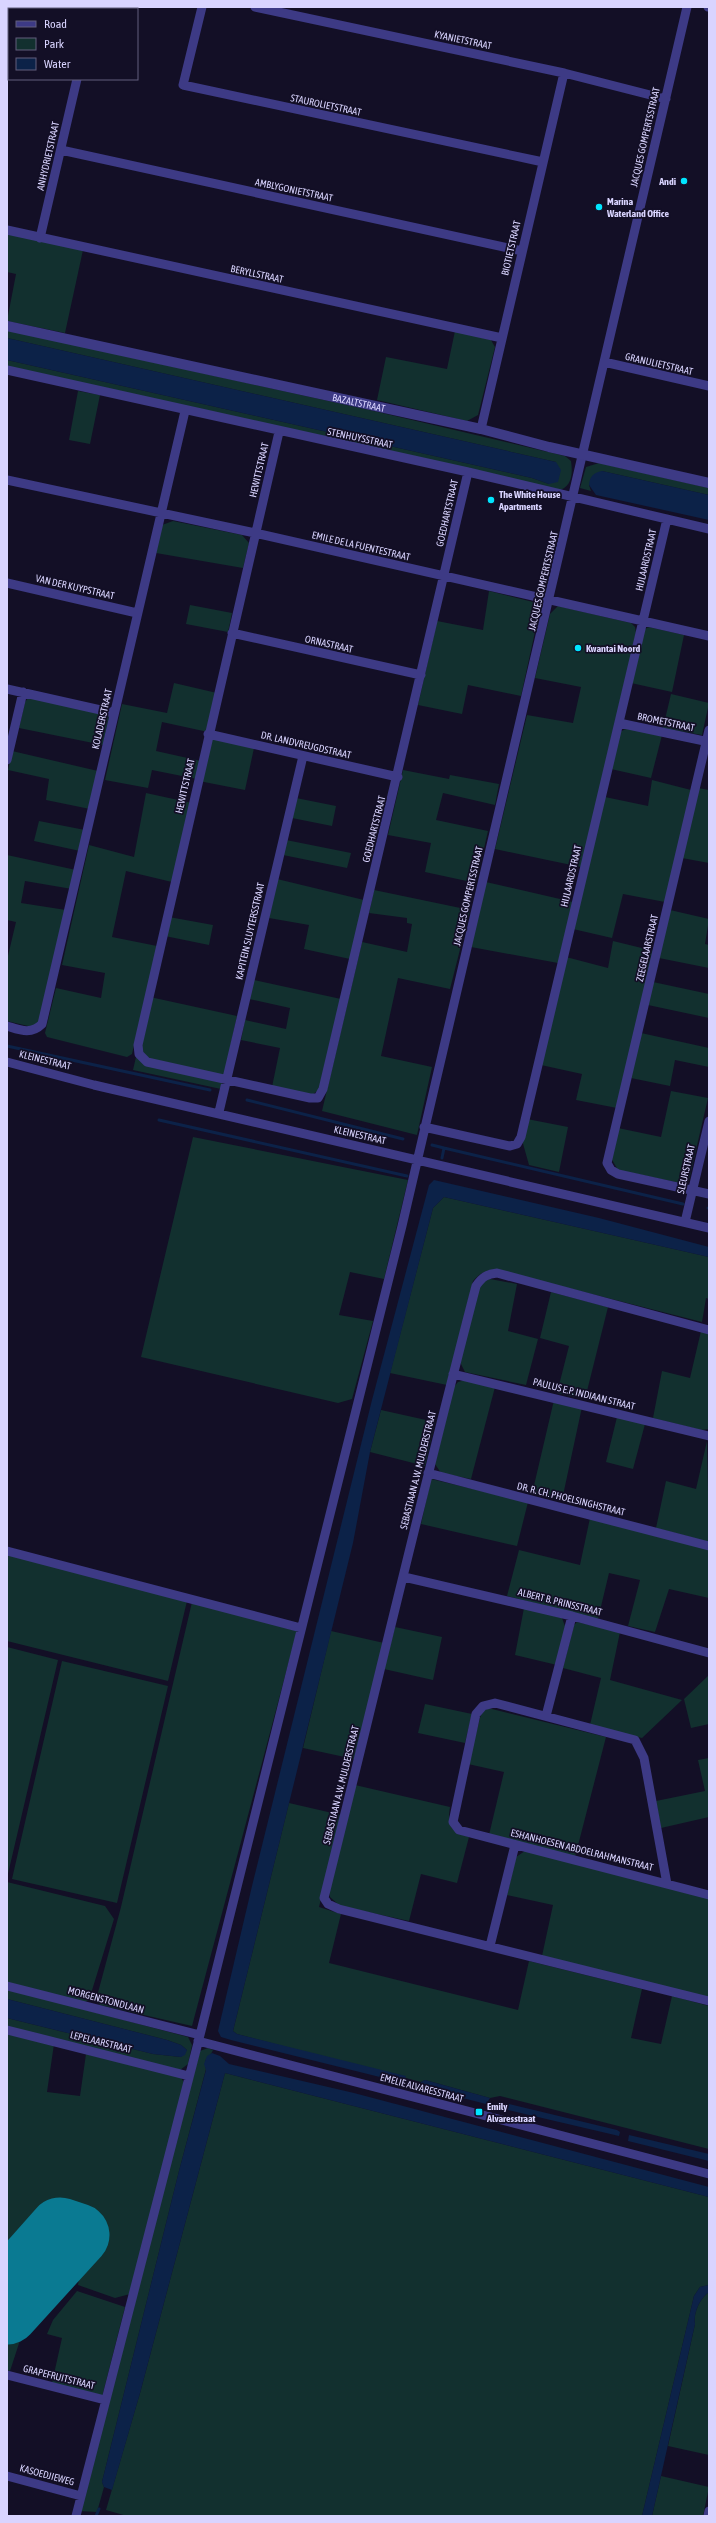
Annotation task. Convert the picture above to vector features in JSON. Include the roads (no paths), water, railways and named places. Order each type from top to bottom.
[{"type":"street","name":"STAUROLIETSTRAAT","points":[[202,7],[183,85],[543,162]]},
{"type":"street","name":"KYANIETSTRAAT","points":[[255,7],[564,73],[666,99]]},
{"type":"street","name":"JACQUES GOMPERTSSTRAAT","points":[[76,2516],[199,2038],[418,1160],[424,1127],[550,599],[687,7]]},
{"type":"street","name":"BIOTIETSTRAAT","points":[[481,429],[564,73]]},
{"type":"street","name":"ANHYDRIETSTRAAT","points":[[40,238],[77,80]]},
{"type":"street","name":"AMBLYGONIETSTRAAT","points":[[61,150],[522,251]]},
{"type":"street","name":"BERYLLSTRAAT","points":[[7,230],[502,338]]},
{"type":"street","name":"BAZALTSTRAAT","points":[[7,326],[481,429],[709,483]]},
{"type":"street","name":"GRANULIETSTRAAT","points":[[604,362],[709,386]]},
{"type":"street","name":"STENHUYSSTRAAT","points":[[7,370],[279,432],[468,472],[709,529]]},
{"type":"street","name":"KOLADERSTRAAT","points":[[7,1026],[28,1032],[36,1030],[42,1024],[159,514],[185,411]]},
{"type":"street","name":"HEWITTSTRAAT","points":[[226,1079],[147,1062],[142,1059],[138,1046],[208,734],[279,432]]},
{"type":"street","name":"GOEDHARTSTRAAT","points":[[226,1079],[310,1098],[318,1098],[323,1089],[398,777],[468,472]]},
{"type":"street","name":"EMILE DE LA FUENTESTRAAT","points":[[7,480],[159,514],[255,533],[709,636]]},
{"type":"street","name":"HIJLAARDSTRAAT","points":[[424,1127],[510,1146],[517,1144],[521,1137],[667,519]]},
{"type":"street","name":"VAN DER KUYPSTRAAT","points":[[7,583],[137,613]]},
{"type":"street","name":"ORNASTRAAT","points":[[232,633],[421,676]]},
{"type":"street","points":[[7,689],[114,713]]},
{"type":"street","points":[[7,760],[23,692]]},
{"type":"street","name":"BROMETSTRAAT","points":[[619,723],[708,741]]},
{"type":"street","name":"ZEEGELAARSTRAAT","points":[[693,1190],[618,1174],[611,1170],[608,1163],[708,741],[709,730]]},
{"type":"street","name":"DR. LANDVREUGDSTRAAT","points":[[208,734],[398,777]]},
{"type":"street","name":"KAPITEIN SLUYTERSSTRAAT","points":[[219,1112],[303,756]]},
{"type":"street","name":"KLEINESTRAAT","points":[[7,1062],[94,1085],[219,1112],[709,1228]]},
{"type":"street","name":"SLEURSTRAAT","points":[[685,1222],[709,1121]]},
{"type":"street","points":[[693,1190],[709,1194]]},
{"type":"street","name":"SEBASTIAAN A.W. MULDERSTRAAT","points":[[490,1946],[339,1910],[328,1904],[324,1898],[404,1577],[428,1473],[476,1286],[481,1278],[489,1274],[498,1273],[709,1330]]},
{"type":"street","name":"PAULUS E.P. INDIAAN STRAAT","points":[[453,1374],[709,1436]]},
{"type":"street","name":"DR. R. CH. PHOELSINGHSTRAAT","points":[[428,1473],[709,1546]]},
{"type":"street","points":[[7,1551],[301,1628]]},
{"type":"street","name":"ALBERT B. PRINSSTRAAT","points":[[404,1577],[572,1616],[709,1653]]},
{"type":"street","points":[[572,1616],[546,1716],[635,1740],[641,1749],[667,1884]]},
{"type":"street","name":"ESHANHOESEN ABDOELRAHMANSTRAAT","points":[[546,1716],[495,1703],[483,1706],[476,1714],[453,1822],[459,1830],[709,1895]]},
{"type":"street","points":[[515,1845],[490,1946],[709,2001]]},
{"type":"street","name":"MORGENSTONDLAAN","points":[[7,1986],[199,2038]]},
{"type":"street","name":"LEPELAARSTRAAT","points":[[7,2030],[189,2076]]},
{"type":"street","name":"EMELIE ALVARESSTRAAT","points":[[199,2038],[709,2174]]},
{"type":"street","name":"GRAPEFRUITSTRAAT","points":[[7,2374],[105,2400]]},
{"type":"street","name":"KASOEDJIEWEG","points":[[7,2476],[82,2496]]},
{"type":"street","points":[[708,2516],[709,2510]]},
{"type":"water","points":[[7,338],[556,462],[561,470],[558,482],[549,484],[532,478],[7,360]]},
{"type":"water","points":[[602,471],[709,495],[709,520],[596,495],[589,485],[589,482],[592,475]]},
{"type":"water","points":[[434,1180],[599,1218],[709,1247],[709,1257],[444,1197],[433,1208],[370,1452],[353,1543],[233,2031],[237,2034],[406,2076],[404,2083],[231,2040],[221,2037],[218,2031],[252,1886],[372,1400],[429,1185]]},
{"type":"water","points":[[7,1999],[167,2040],[181,2045],[187,2050],[185,2055],[181,2057],[153,2054],[7,2018]]},
{"type":"water","points":[[212,2053],[220,2056],[229,2064],[354,2093],[709,2187],[709,2197],[225,2073],[140,2393],[112,2490],[104,2487],[102,2482],[179,2171],[206,2070],[204,2064],[207,2056]]},
{"type":"water","points":[[425,2080],[490,2098],[486,2104],[420,2087],[421,2082]]},
{"type":"water","points":[[509,2104],[617,2130],[620,2132],[619,2136],[508,2110],[506,2109]]},
{"type":"water","points":[[629,2135],[709,2154],[709,2161],[628,2141]]},
{"type":"water","points":[[709,2285],[709,2292],[698,2306],[695,2315],[695,2324],[652,2516],[642,2516],[694,2296],[700,2287]]},
{"type":"waterway","points":[[7,1046],[210,1090]]},
{"type":"waterway","points":[[247,1100],[403,1139]]},
{"type":"waterway","points":[[159,1120],[407,1176]]},
{"type":"waterway","points":[[432,1145],[444,1148]]},
{"type":"waterway","points":[[442,1158],[444,1148],[683,1204]]},
{"type":"waterway","points":[[96,2516],[99,2509]]},
{"type":"place","name":"Andi","points":[[684,181]]},
{"type":"place","name":"Marina Waterland Office","points":[[599,207]]},
{"type":"place","name":"The White House Apartments","points":[[491,500]]},
{"type":"place","name":"Kwantai Noord","points":[[578,648]]},
{"type":"place","name":"Emily Alvaresstraat","points":[[479,2112]]}]
